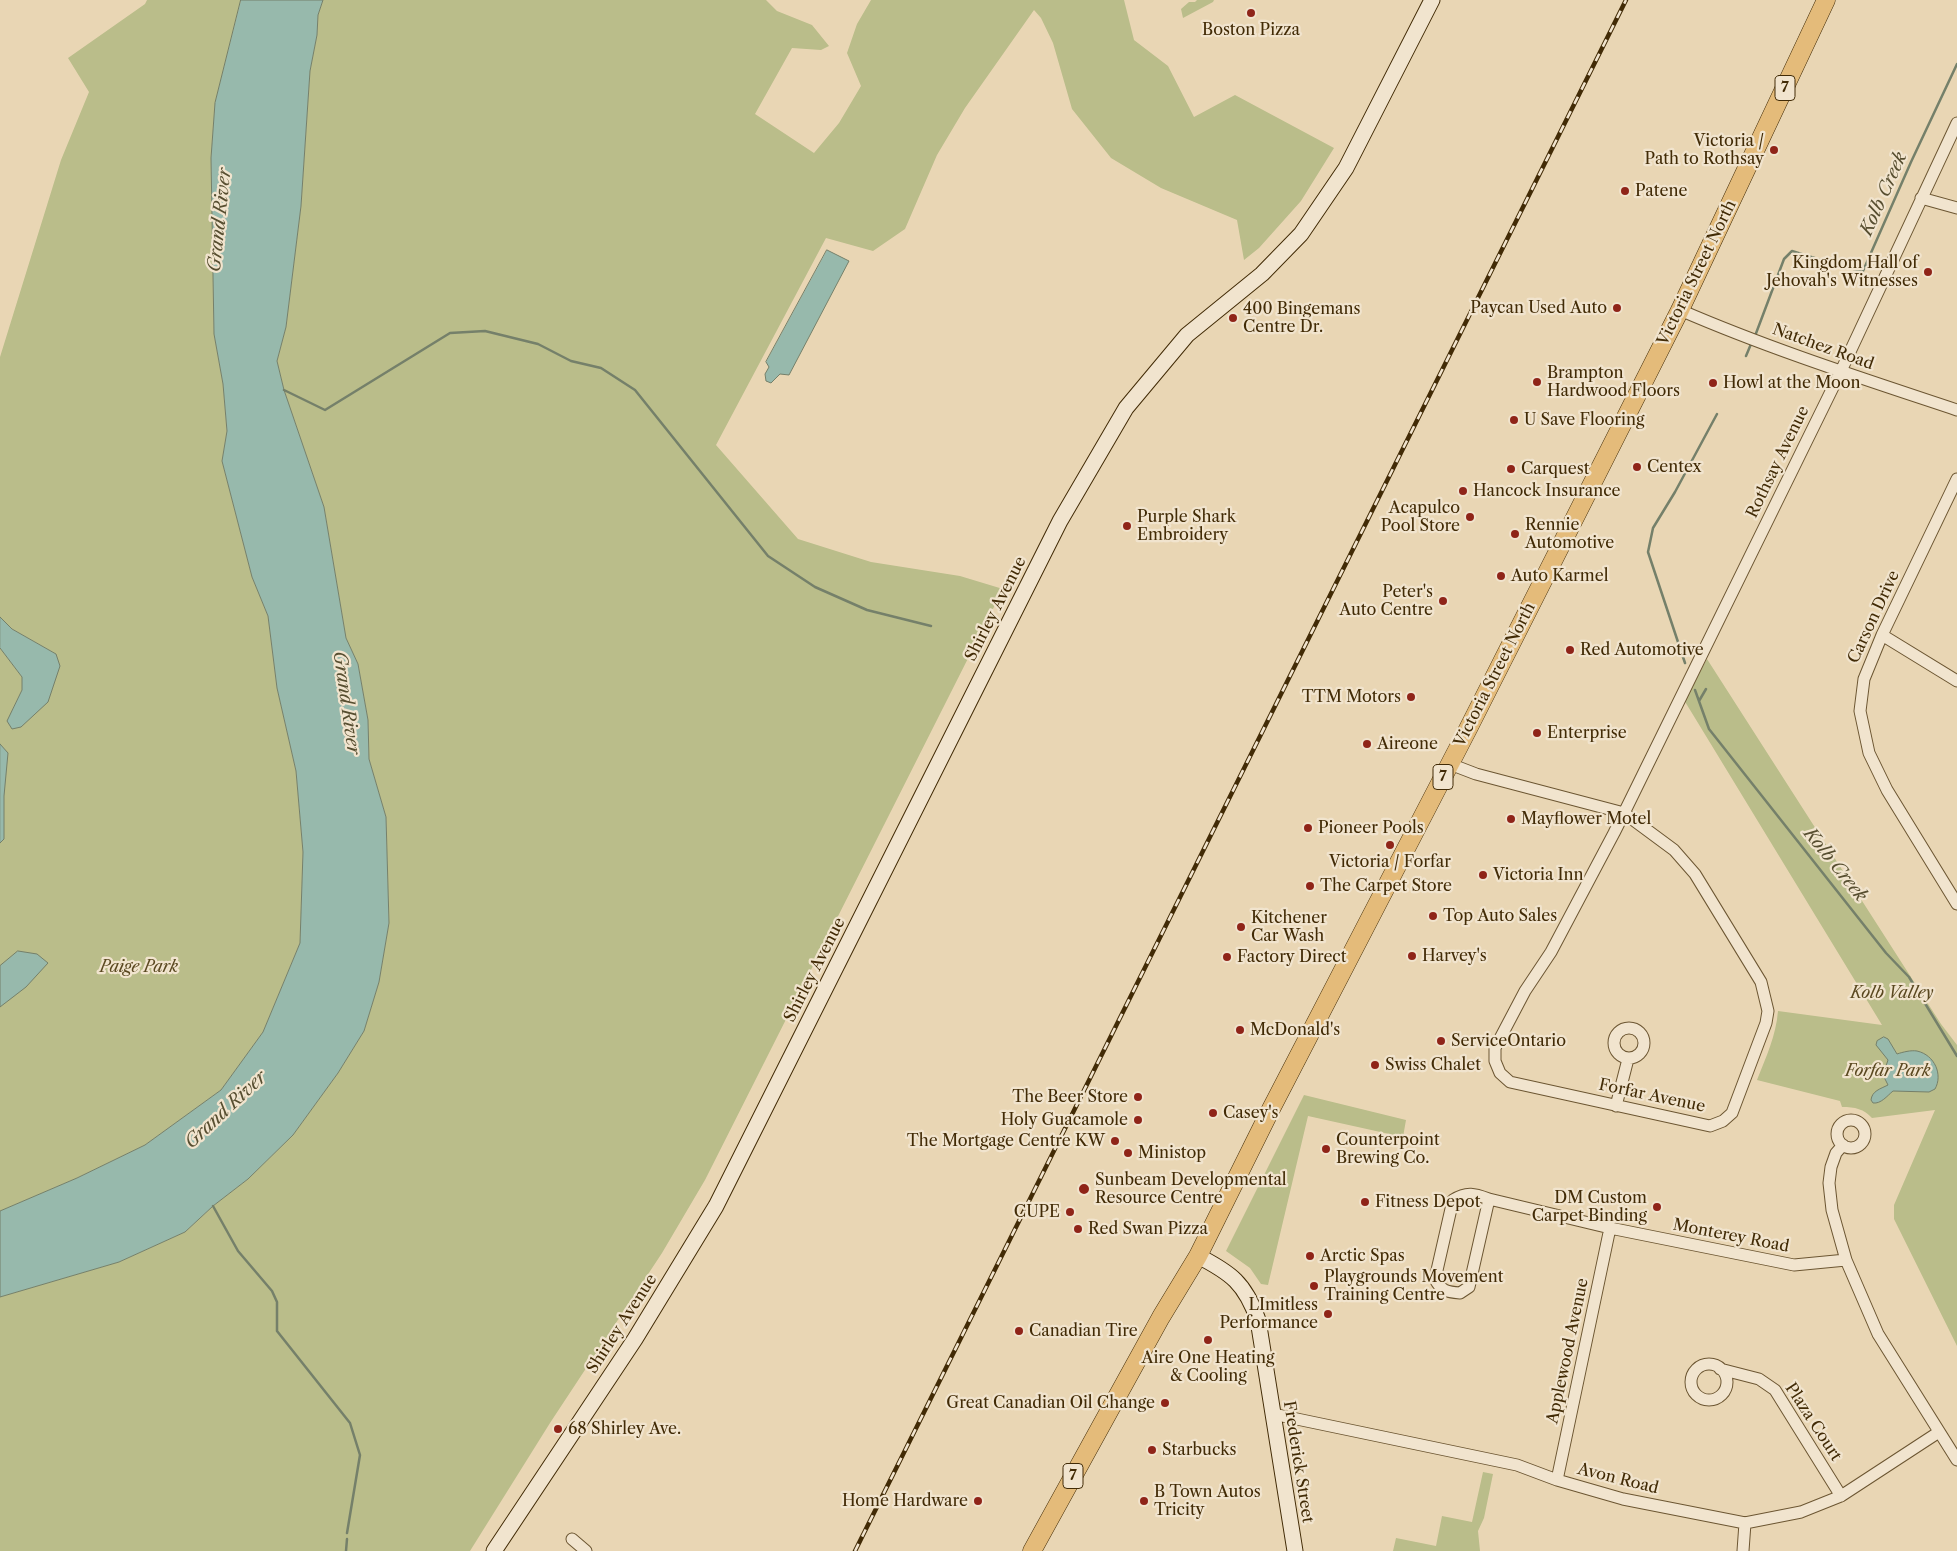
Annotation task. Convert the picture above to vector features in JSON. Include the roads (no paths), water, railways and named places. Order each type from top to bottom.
[{"type":"main road","name":"Shirley Avenue","points":[[494,1551],[635,1338],[716,1206],[1060,520],[1126,408],[1187,335],[1262,274],[1301,234],[1346,168],[1432,0]]},
{"type":"main road","name":"Victoria Street North","points":[[1032,1551],[1161,1317],[1198,1256],[1271,1109],[1450,764],[1680,310],[1826,0]]},
{"type":"main road","name":"Frederick Street","points":[[1198,1256],[1232,1276],[1251,1300],[1258,1320],[1295,1551]]},
{"type":"street","name":"Rothsay Avenue","points":[[1624,813],[1841,371],[1957,123]]},
{"type":"street","points":[[1921,198],[1957,208]]},
{"type":"street","name":"Natchez Road","points":[[1680,310],[1841,371],[1957,410]]},
{"type":"street","name":"Carson Drive","points":[[1957,479],[1882,635],[1864,679],[1860,711],[1869,752],[1887,790],[1957,904]]},
{"type":"street","points":[[1882,635],[1957,680]]},
{"type":"street","name":"Forfar Avenue","points":[[1450,764],[1476,774],[1624,813],[1674,850],[1695,874],[1761,982],[1768,1011],[1766,1024],[1732,1112],[1723,1121],[1710,1126],[1510,1082],[1500,1073],[1495,1061],[1495,1048],[1525,990],[1551,952],[1624,813]]},
{"type":"street","points":[[1616,1106],[1628,1059]]},
{"type":"street","points":[[1843,1145],[1836,1153],[1831,1167],[1829,1183],[1832,1210],[1846,1260],[1878,1334],[1957,1460]]},
{"type":"street","name":"Monterey Road","points":[[1490,1199],[1470,1287],[1460,1293],[1448,1292],[1439,1287],[1435,1279],[1453,1200],[1462,1194],[1474,1193],[1490,1199],[1610,1228],[1794,1266],[1846,1260]]},
{"type":"street","name":"Applewood Avenue","points":[[1557,1480],[1610,1228]]},
{"type":"street","name":"Plaza Court","points":[[1720,1369],[1759,1378],[1774,1390],[1841,1496]]},
{"type":"street","name":"Avon Road","points":[[1273,1414],[1517,1465],[1557,1480],[1623,1499],[1745,1523],[1801,1512],[1841,1496],[1939,1432]]},
{"type":"street","points":[[1743,1551],[1745,1523]]},
{"type":"street","points":[[572,1539],[586,1551]]},
{"type":"water","name":"Grand River","points":[[241,0],[323,0],[318,15],[317,35],[310,71],[301,206],[286,327],[277,361],[284,390],[324,507],[346,638],[358,664],[368,720],[369,759],[386,817],[389,923],[379,982],[364,1031],[338,1073],[293,1135],[248,1179],[213,1206],[185,1232],[119,1262],[0,1297],[0,1211],[77,1178],[145,1145],[221,1090],[263,1032],[300,943],[303,852],[296,771],[277,688],[268,616],[252,577],[222,461],[227,431],[223,384],[214,334],[211,158],[215,103]]},
{"type":"water","points":[[827,250],[849,261],[789,375],[780,374],[771,383],[766,381],[765,374],[769,367],[766,362]]},
{"type":"water","points":[[0,617],[12,629],[56,654],[60,666],[48,702],[21,727],[12,729],[7,721],[22,690],[22,677],[0,648]]},
{"type":"water","points":[[0,744],[8,753],[4,796],[4,839],[0,843]]},
{"type":"water","points":[[18,951],[37,954],[48,963],[26,987],[0,1007],[0,966]]},
{"type":"water","points":[[1884,1037],[1888,1039],[1897,1054],[1917,1051],[1933,1061],[1938,1072],[1935,1089],[1929,1092],[1893,1091],[1881,1101],[1873,1103],[1871,1100],[1873,1094],[1888,1085],[1883,1075],[1888,1060],[1876,1045],[1877,1041]]},
{"type":"waterway","name":"Kolb Creek","points":[[1755,336],[1784,259],[1792,251],[1863,271],[1957,64]]},
{"type":"waterway","points":[[284,390],[325,410],[450,333],[485,331],[538,344],[571,361],[601,368],[635,390],[768,556],[815,587],[867,610],[931,626]]},
{"type":"waterway","name":"Kolb Creek","points":[[1746,356],[1751,344]]},
{"type":"waterway","name":"Kolb Creek","points":[[1685,663],[1648,552],[1653,528],[1675,492],[1717,414]]},
{"type":"waterway","points":[[1699,701],[1706,689]]},
{"type":"waterway","name":"Kolb Creek","points":[[1695,690],[1709,729],[1886,953],[1909,977],[1957,1056]]},
{"type":"waterway","points":[[213,1206],[238,1251],[272,1291],[277,1302],[277,1331],[350,1423],[360,1455],[347,1533]]},
{"type":"waterway","points":[[346,1551],[347,1539]]},
{"type":"railway","points":[[855,1551],[1626,0]]},
{"type":"place","name":"Boston Pizza","points":[[1251,13]]},
{"type":"place","name":"Victoria / Path to Rothsay","points":[[1774,150]]},
{"type":"place","name":"Patene","points":[[1625,191]]},
{"type":"place","name":"Kingdom Hall of Jehovah's Witnesses","points":[[1928,272]]},
{"type":"place","name":"Paycan Used Auto","points":[[1617,308]]},
{"type":"place","name":"400 Bingemans Centre Dr.","points":[[1233,318]]},
{"type":"place","name":"Brampton Hardwood Floors","points":[[1537,382]]},
{"type":"place","name":"Howl at the Moon","points":[[1713,383]]},
{"type":"place","name":"U Save Flooring","points":[[1514,420]]},
{"type":"place","name":"Centex","points":[[1637,467]]},
{"type":"place","name":"Carquest","points":[[1511,469]]},
{"type":"place","name":"Hancock Insurance","points":[[1463,491]]},
{"type":"place","name":"Acapulco Pool Store","points":[[1470,517]]},
{"type":"place","name":"Purple Shark Embroidery","points":[[1127,526]]},
{"type":"place","name":"Rennie Automotive","points":[[1515,534]]},
{"type":"place","name":"Auto Karmel","points":[[1501,576]]},
{"type":"place","name":"Peter's Auto Centre","points":[[1443,601]]},
{"type":"place","name":"Red Automotive","points":[[1570,650]]},
{"type":"place","name":"TTM Motors","points":[[1411,697]]},
{"type":"place","name":"Enterprise","points":[[1537,733]]},
{"type":"place","name":"Aireone","points":[[1367,744]]},
{"type":"place","name":"Mayflower Motel","points":[[1511,819]]},
{"type":"place","name":"Pioneer Pools","points":[[1308,828]]},
{"type":"place","name":"Victoria / Forfar","points":[[1390,845]]},
{"type":"place","name":"Victoria Inn","points":[[1483,875]]},
{"type":"place","name":"The Carpet Store","points":[[1310,886]]},
{"type":"place","name":"Top Auto Sales","points":[[1433,916]]},
{"type":"place","name":"Kitchener Car Wash","points":[[1241,927]]},
{"type":"place","name":"Harvey's","points":[[1412,956]]},
{"type":"place","name":"Factory Direct","points":[[1227,957]]},
{"type":"place","name":"McDonald's","points":[[1240,1030]]},
{"type":"place","name":"ServiceOntario","points":[[1441,1041]]},
{"type":"place","name":"Swiss Chalet","points":[[1375,1065]]},
{"type":"place","name":"The Beer Store","points":[[1138,1097]]},
{"type":"place","name":"Casey's","points":[[1213,1113]]},
{"type":"place","name":"Holy Guacamole","points":[[1138,1120]]},
{"type":"place","name":"The Mortgage Centre KW","points":[[1115,1141]]},
{"type":"place","name":"Counterpoint Brewing Co.","points":[[1326,1149]]},
{"type":"place","name":"Ministop","points":[[1128,1153]]},
{"type":"place","name":"Sunbeam Developmental Resource Centre","points":[[1084,1189]]},
{"type":"place","name":"Fitness Depot","points":[[1365,1202]]},
{"type":"place","name":"DM Custom Carpet Binding","points":[[1657,1207]]},
{"type":"place","name":"CUPE","points":[[1070,1212]]},
{"type":"place","name":"Red Swan Pizza","points":[[1078,1229]]},
{"type":"place","name":"Arctic Spas","points":[[1310,1256]]},
{"type":"place","name":"Playgrounds Movement Training Centre","points":[[1314,1286]]},
{"type":"place","name":"LImitless Performance","points":[[1328,1314]]},
{"type":"place","name":"Canadian Tire","points":[[1019,1331]]},
{"type":"place","name":"Aire One Heating & Cooling","points":[[1208,1340]]},
{"type":"place","name":"Great Canadian Oil Change","points":[[1165,1403]]},
{"type":"place","name":"68 Shirley Ave.","points":[[558,1429]]},
{"type":"place","name":"Starbucks","points":[[1152,1450]]},
{"type":"place","name":"Home Hardware","points":[[978,1501]]},
{"type":"place","name":"B Town Autos Tricity","points":[[1144,1501]]},
{"type":"park label","name":"Paige Park","points":[[139,967]]},
{"type":"park label","name":"Kolb Valley","points":[[1892,993]]},
{"type":"park label","name":"Forfar Park","points":[[1888,1071]]}]
